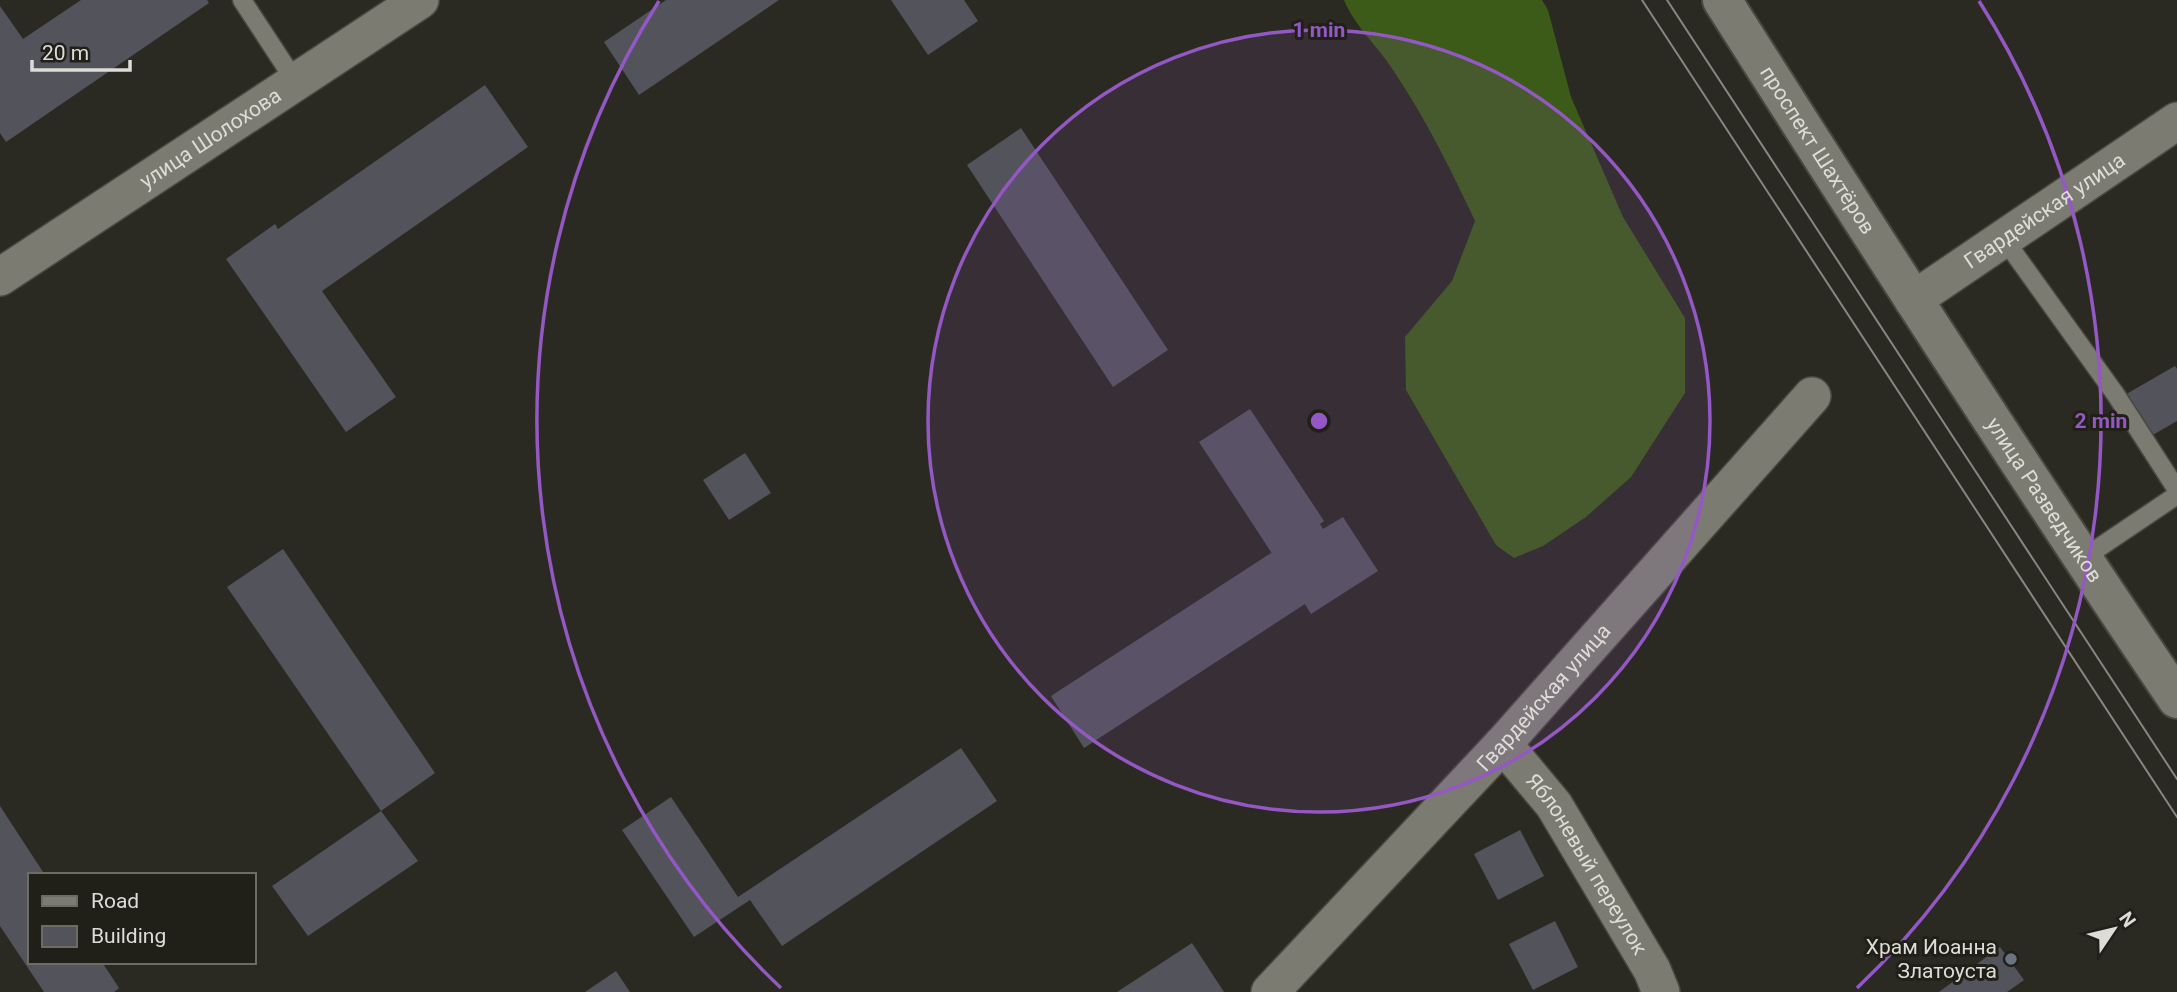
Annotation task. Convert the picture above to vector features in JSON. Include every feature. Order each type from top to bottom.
[{"type":"main road","name":"проспект Шахтёров","points":[[1722,0],[1913,300]]},
{"type":"main road","name":"улица Разведчиков","points":[[1913,300],[2177,699]]},
{"type":"street","name":"улица Шолохова","points":[[0,277],[420,0]]},
{"type":"street","name":"Гвардейская улица","points":[[1913,300],[2177,121]]},
{"type":"street","name":"Гвардейская улица","points":[[1270,992],[1503,744],[1812,396]]},
{"type":"street","name":"Яблоневый переулок","points":[[1503,744],[1554,805],[1652,970],[1661,992]]},
{"type":"lane","points":[[242,0],[295,81]]},
{"type":"lane","points":[[2004,239],[2116,395],[2177,492],[2082,559]]},
{"type":"green space","points":[[1344,0],[1542,0],[1548,10],[1571,97],[1623,217],[1685,318],[1685,393],[1631,477],[1586,517],[1543,546],[1514,558],[1496,545],[1406,390],[1405,337],[1452,281],[1475,221],[1416,106],[1387,61],[1354,19]]},
{"type":"building","points":[[81,0],[207,0],[209,3],[6,142],[0,133],[0,6],[23,39]]},
{"type":"building","points":[[666,0],[779,0],[639,95],[604,42]]},
{"type":"building","points":[[891,0],[964,0],[978,21],[928,55]]},
{"type":"building","points":[[485,85],[528,147],[322,291],[396,397],[346,432],[226,259],[275,224],[278,229]]},
{"type":"building","points":[[1021,128],[1168,350],[1113,387],[967,165]]},
{"type":"building","points":[[2175,366],[2177,421],[2151,436],[2123,396]]},
{"type":"building","points":[[1250,409],[1324,521],[1320,524],[1323,529],[1343,517],[1378,571],[1311,614],[1305,604],[1084,748],[1051,696],[1271,553],[1273,555],[1199,442]]},
{"type":"building","points":[[745,453],[771,493],[729,520],[703,480]]},
{"type":"building","points":[[283,549],[435,773],[381,811],[227,587]]},
{"type":"building","points":[[961,748],[997,801],[782,946],[750,900],[694,937],[622,830],[671,797],[738,897]]},
{"type":"building","points":[[0,806],[44,873],[28,873],[28,964],[103,964],[119,988],[114,992],[44,992],[0,926]]},
{"type":"building","points":[[381,811],[418,861],[308,936],[272,886]]},
{"type":"building","points":[[1520,830],[1544,876],[1498,900],[1474,854]]},
{"type":"building","points":[[1555,921],[1578,967],[1533,990],[1509,944]]},
{"type":"building","points":[[1192,943],[1224,992],[1117,992]]},
{"type":"building","points":[[2000,947],[2024,980],[2007,992],[1939,992]]},
{"type":"building","points":[[616,971],[630,992],[585,992]]},
{"type":"tram line","points":[[1642,0],[2177,817]]},
{"type":"tram line","points":[[1667,0],[2177,779]]},
{"type":"place","name":"Храм Иоанна Златоуста","points":[[2011,959]]}]
